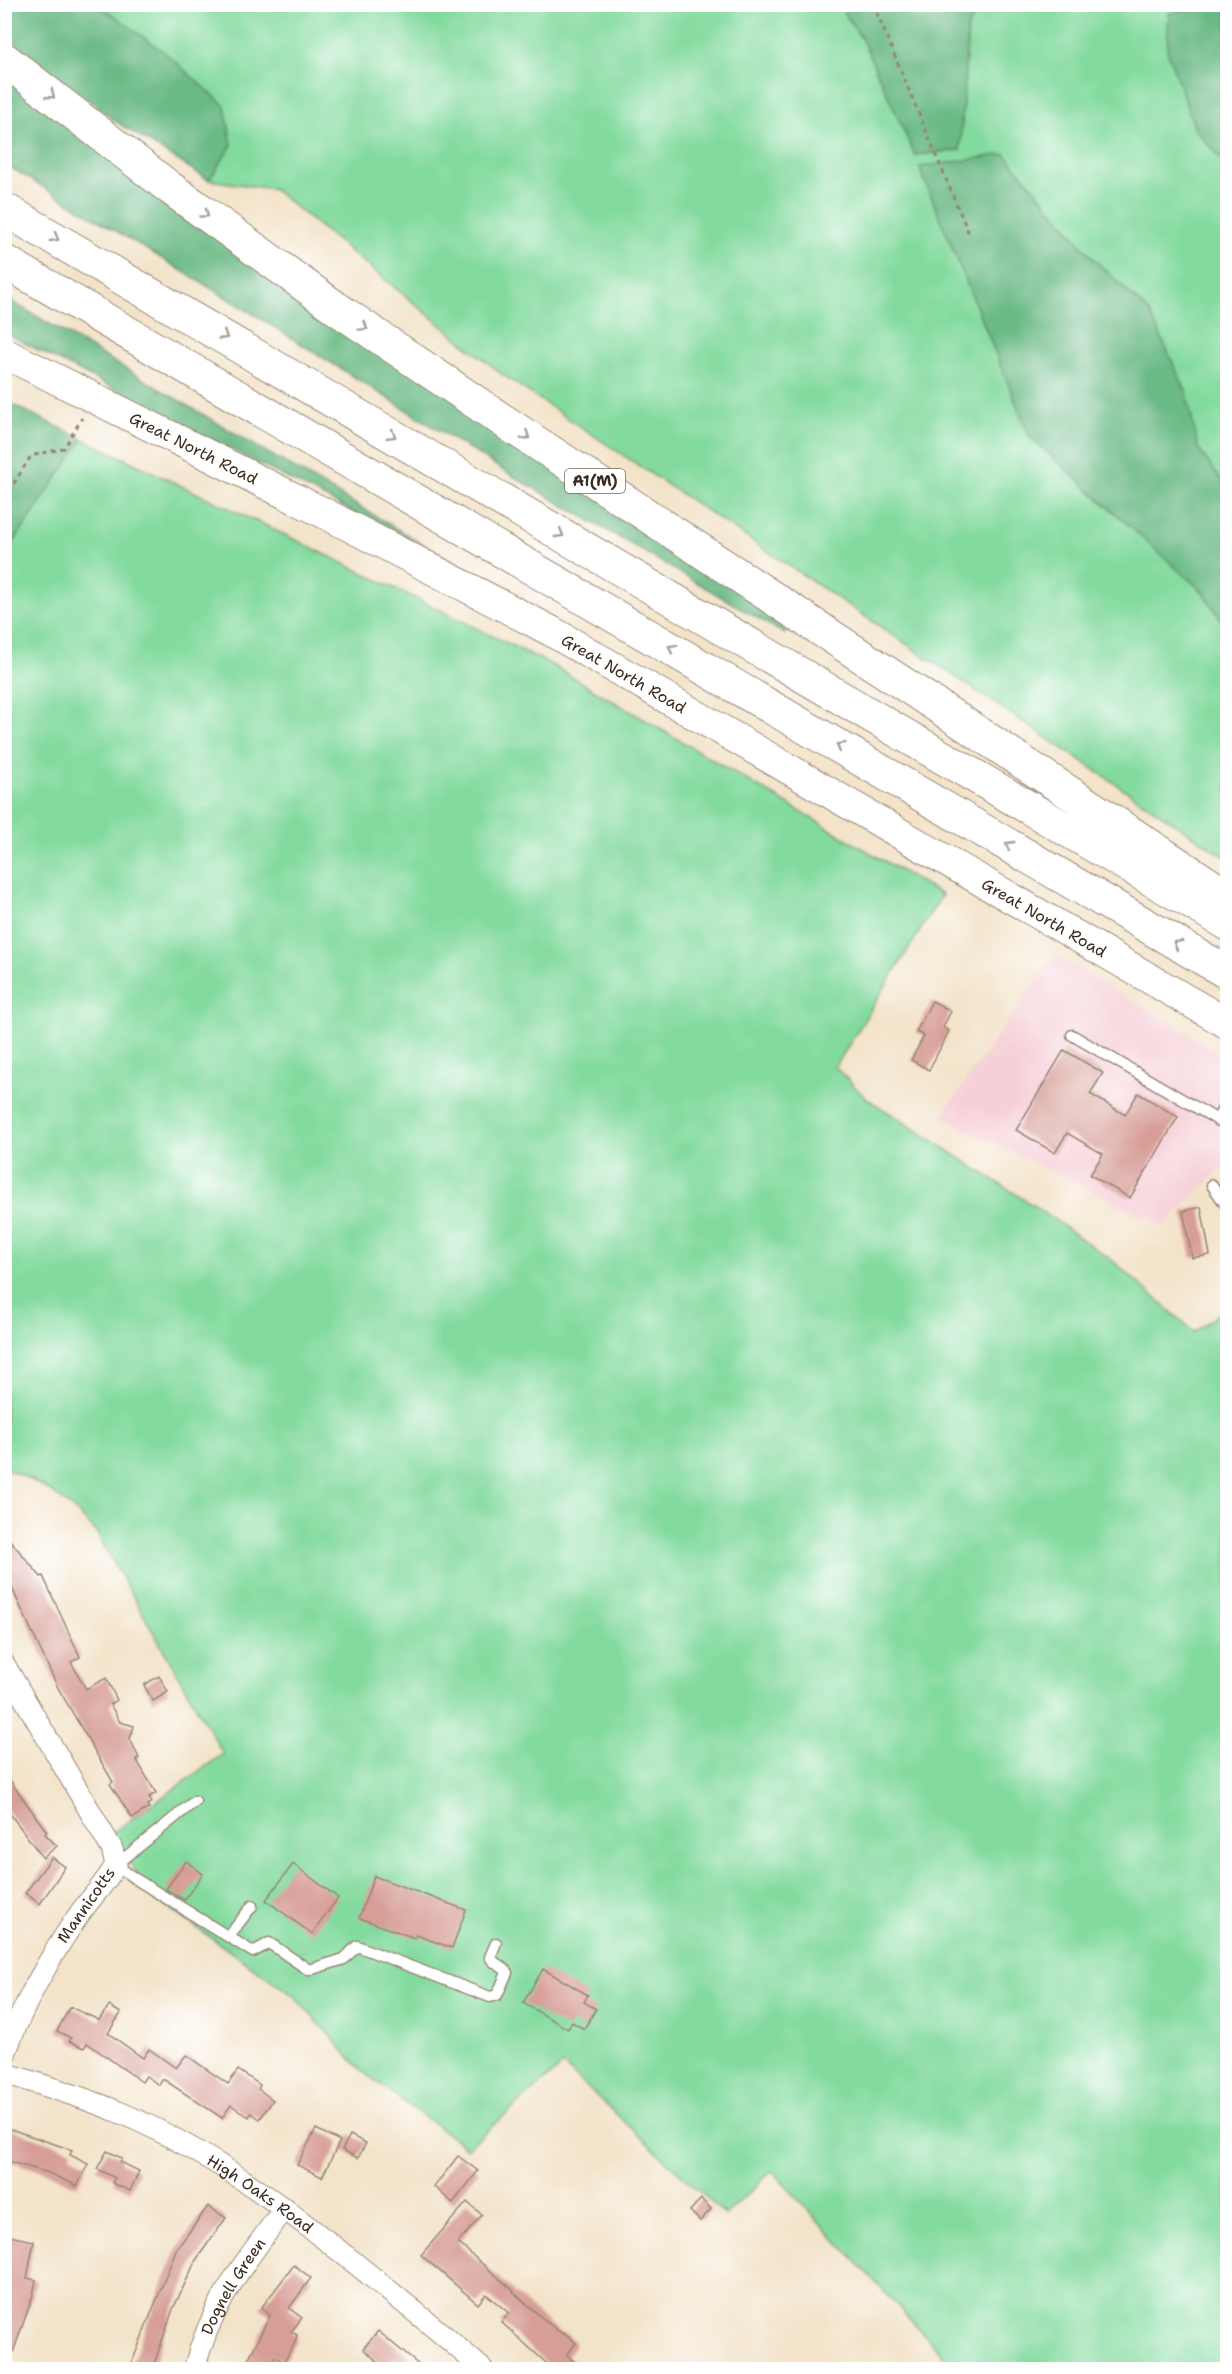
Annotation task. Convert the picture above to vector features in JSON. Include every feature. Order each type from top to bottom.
[{"type":"highway","name":"A1(M)","points":[[4,59],[170,188],[336,308],[507,424],[1227,897]]},
{"type":"highway","points":[[4,209],[1227,924]]},
{"type":"highway","points":[[4,261],[1227,973]]},
{"type":"main road","name":"Great North Road","points":[[4,353],[324,513],[551,632],[1227,1024]]},
{"type":"street","name":"Mannicotts","points":[[4,1664],[112,1849],[116,1865],[53,1953],[32,1990],[4,2057]]},
{"type":"street","name":"High Oaks Road","points":[[4,2073],[67,2091],[132,2118],[175,2139],[228,2170],[285,2208],[348,2257],[483,2370]]},
{"type":"street","name":"Dognell Green","points":[[194,2370],[209,2322],[222,2298],[240,2268],[285,2208]]},
{"type":"lane","points":[[1072,1035],[1227,1126]]},
{"type":"lane","points":[[1217,1120],[1227,1100]]},
{"type":"lane","points":[[1212,1185],[1227,1208]]},
{"type":"lane","points":[[195,1801],[116,1865],[253,1952],[269,1943],[309,1970],[344,1959],[357,1946],[490,1997],[497,1995],[507,1973],[504,1968],[493,1963],[490,1957],[496,1942]]},
{"type":"lane","points":[[229,1936],[252,1906]]},
{"type":"path","points":[[873,4],[969,234]]},
{"type":"path","points":[[4,499],[31,456],[64,448],[93,397]]},
{"type":"shaded area","points":[[1054,955],[1227,1056],[1227,1163],[1163,1226],[941,1117]]},
{"type":"green space","points":[[4,5],[839,5],[862,39],[915,155],[960,150],[963,102],[932,5],[1227,5],[1227,567],[1203,592],[1227,628],[1227,858],[503,375],[273,189],[209,180],[118,123],[5,35]]},
{"type":"green space","points":[[4,5],[99,5],[163,51],[225,106],[232,145],[209,180],[118,123],[5,35]]},
{"type":"green space","points":[[839,5],[981,5],[968,27],[960,150],[915,155],[862,39]]},
{"type":"green space","points":[[1227,5],[1227,166],[1195,129],[1167,50],[1169,13]]},
{"type":"green space","points":[[4,79],[792,622],[785,634],[501,469],[247,310],[5,164]]},
{"type":"green space","points":[[1005,154],[1092,257],[1150,313],[1186,391],[1198,448],[1227,488],[1227,628],[1203,592],[1030,437],[919,167]]},
{"type":"green space","points":[[4,297],[475,575],[5,333]]},
{"type":"green space","points":[[5,401],[83,439],[5,555]]},
{"type":"green space","points":[[83,439],[550,664],[942,895],[835,1067],[866,1098],[1036,1207],[1112,1260],[1194,1332],[1227,1308],[1227,2369],[956,2369],[772,2171],[725,2215],[563,2065],[467,2148],[362,2071],[294,1996],[132,1882],[138,1875],[111,1834],[223,1754],[96,1532],[54,1494],[5,1468],[5,555]]},
{"type":"building","points":[[932,1001],[951,1011],[943,1027],[949,1031],[929,1070],[911,1060],[924,1036],[916,1032]]},
{"type":"building","points":[[1064,1050],[1103,1073],[1090,1094],[1125,1115],[1138,1093],[1178,1117],[1130,1198],[1090,1175],[1103,1154],[1067,1133],[1055,1153],[1016,1130]]},
{"type":"building","points":[[1201,1207],[1210,1255],[1192,1258],[1183,1211]]},
{"type":"building","points":[[4,1533],[41,1577],[43,1576],[80,1657],[71,1662],[86,1689],[106,1678],[117,1700],[110,1704],[120,1722],[134,1726],[130,1739],[139,1758],[136,1759],[156,1793],[149,1797],[152,1802],[147,1805],[149,1808],[132,1818],[110,1784],[113,1782],[58,1688],[4,1571]]},
{"type":"building","points":[[159,1676],[168,1692],[153,1701],[144,1685]]},
{"type":"building","points":[[4,1772],[47,1832],[45,1834],[57,1846],[43,1858],[4,1806]]},
{"type":"building","points":[[52,1857],[65,1867],[40,1904],[25,1893]]},
{"type":"building","points":[[186,1861],[203,1874],[184,1900],[166,1889]]},
{"type":"building","points":[[293,1864],[338,1898],[312,1934],[266,1900]]},
{"type":"building","points":[[374,1876],[466,1910],[452,1948],[416,1935],[415,1938],[359,1918]]},
{"type":"building","points":[[543,1969],[588,1995],[584,2002],[596,2009],[584,2029],[572,2022],[568,2029],[523,2003]]},
{"type":"building","points":[[109,2006],[121,2013],[108,2033],[143,2058],[149,2049],[176,2068],[186,2055],[228,2084],[238,2070],[260,2085],[258,2089],[273,2100],[260,2119],[251,2113],[249,2117],[231,2105],[222,2118],[163,2079],[159,2085],[146,2076],[142,2082],[87,2043],[84,2048],[69,2041],[71,2038],[57,2031],[70,2007],[99,2020]]},
{"type":"building","points":[[10,2129],[72,2150],[70,2155],[88,2164],[77,2186],[49,2173],[4,2160],[4,2148]]},
{"type":"building","points":[[316,2129],[340,2141],[322,2177],[297,2165]]},
{"type":"building","points":[[350,2135],[366,2143],[358,2158],[342,2150]]},
{"type":"building","points":[[107,2151],[122,2158],[120,2162],[139,2171],[130,2191],[112,2183],[115,2178],[97,2169]]},
{"type":"building","points":[[458,2156],[478,2171],[453,2203],[434,2187]]},
{"type":"building","points":[[701,2199],[711,2209],[700,2221],[690,2211]]},
{"type":"building","points":[[467,2202],[482,2215],[458,2243],[548,2323],[576,2343],[567,2355],[583,2370],[554,2370],[501,2322],[509,2313],[486,2294],[478,2304],[421,2255]]},
{"type":"building","points":[[208,2206],[226,2218],[196,2260],[173,2309],[152,2370],[129,2370],[176,2250]]},
{"type":"building","points":[[4,2235],[34,2241],[27,2278],[36,2280],[7,2370],[4,2370]]},
{"type":"building","points":[[294,2265],[311,2278],[289,2308],[302,2318],[291,2332],[297,2335],[295,2342],[284,2362],[275,2357],[268,2370],[243,2370],[270,2315],[261,2308]]},
{"type":"building","points":[[378,2331],[425,2370],[388,2370],[363,2349]]}]
